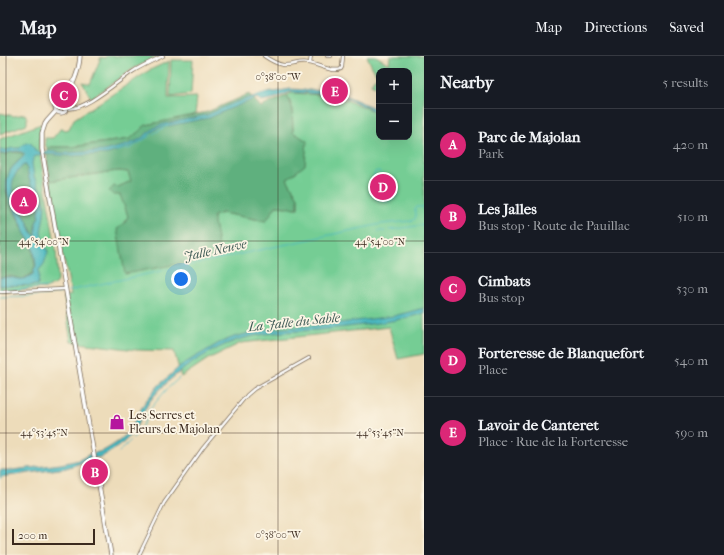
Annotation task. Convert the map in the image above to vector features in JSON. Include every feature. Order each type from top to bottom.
[{"type":"main road","points":[[63,102],[76,76],[80,56]]},
{"type":"main road","points":[[56,111],[62,113],[65,111],[67,108],[66,104],[63,102]]},
{"type":"main road","points":[[63,102],[56,104],[56,111],[43,128],[42,149],[111,555]]},
{"type":"street","points":[[67,108],[74,109],[91,100],[137,69],[162,56]]},
{"type":"street","points":[[264,56],[269,57],[276,63],[286,65],[301,62],[336,70],[341,69],[343,56]]},
{"type":"street","points":[[310,63],[311,56]]},
{"type":"street","points":[[0,292],[66,288]]},
{"type":"street","points":[[139,555],[164,503],[203,448],[248,395],[254,389],[308,358]]},
{"type":"green space","points":[[106,56],[158,56],[131,70],[91,98],[82,82],[90,84],[101,57],[105,58]]},
{"type":"green space","points":[[367,56],[376,56],[389,64],[390,56],[424,56],[424,354],[398,359],[389,327],[241,343],[208,359],[181,377],[174,351],[136,350],[71,342],[64,297],[71,295],[50,181],[109,172],[128,172],[131,181],[118,187],[128,216],[125,223],[219,256],[213,216],[222,213],[266,221],[276,206],[298,208],[298,197],[287,179],[293,132],[292,107],[287,95],[292,93],[336,96],[376,112],[376,140],[412,140],[412,68],[376,68],[376,73]]},
{"type":"green space","points":[[171,60],[193,60],[191,94],[170,97]]},
{"type":"green space","points":[[169,61],[168,98],[197,97],[195,115],[146,125],[130,139],[71,147],[50,147],[47,149],[45,138],[53,138],[61,128],[65,130],[69,129],[74,119],[148,71]]},
{"type":"green space","points":[[376,76],[376,86],[371,84]]},
{"type":"green space","points":[[249,94],[261,107],[287,95],[292,107],[293,132],[307,141],[305,165],[287,179],[298,197],[298,208],[276,206],[266,221],[222,213],[213,216],[220,256],[125,274],[117,229],[125,223],[128,216],[120,195],[113,195],[109,191],[114,186],[118,187],[131,181],[128,172],[109,172],[50,181],[47,149],[50,147],[71,147],[130,139],[146,125],[207,112]]},
{"type":"green space","points":[[0,113],[14,116],[25,114],[27,124],[0,134]]},
{"type":"green space","points":[[41,124],[39,151],[56,249],[58,280],[55,284],[48,288],[0,291],[0,139]]},
{"type":"green space","points":[[11,152],[22,153],[23,155],[10,170],[6,191],[33,250],[35,266],[32,274],[22,279],[9,276],[0,278],[0,154],[5,155]]},
{"type":"green space","points":[[24,165],[26,165],[39,208],[39,216],[36,223],[36,237],[32,232],[12,190],[14,177]]},
{"type":"water","points":[[290,89],[328,91],[342,94],[376,109],[376,112],[338,95],[290,92],[273,99],[262,101],[257,98],[209,118],[158,128],[134,145],[108,154],[70,156],[44,154],[34,157],[32,163],[34,176],[45,204],[41,232],[48,252],[44,264],[39,270],[38,285],[0,286],[0,278],[9,277],[24,279],[33,274],[36,266],[31,243],[24,233],[10,200],[7,188],[9,172],[25,154],[15,151],[0,154],[0,150],[20,148],[22,145],[31,143],[38,152],[47,151],[63,153],[103,151],[134,142],[160,125],[207,115],[234,103],[270,91],[274,92]],"holes":[[[24,165],[26,165],[39,208],[39,216],[36,223],[36,237],[16,202],[12,187],[14,177]]]},
{"type":"water","points":[[424,308],[424,313],[395,320],[366,325],[267,334],[230,343],[200,358],[167,382],[150,401],[129,437],[102,457],[91,458],[66,468],[0,477],[0,470],[13,470],[61,464],[79,460],[90,454],[103,451],[110,447],[128,433],[145,402],[159,385],[180,366],[219,343],[234,337],[262,330],[332,324],[394,316]]},
{"type":"waterway","points":[[117,151],[131,148],[167,126]]},
{"type":"waterway","points":[[395,198],[385,202],[376,199],[371,194],[370,184],[375,172],[380,172],[383,176],[394,181],[398,189],[397,196]]},
{"type":"waterway","name":"Jalle Neuve","points":[[68,291],[381,224],[411,221],[415,219],[415,209],[417,207],[424,207]]},
{"type":"waterway","points":[[389,230],[424,225]]},
{"type":"waterway","points":[[378,231],[385,231]]},
{"type":"waterway","points":[[0,290],[49,287]]},
{"type":"waterway","name":"Jalle Neuve","points":[[0,297],[46,295],[65,291]]},
{"type":"waterway","points":[[119,452],[134,437],[144,423],[150,409],[167,389],[179,378]]},
{"type":"waterway","name":"La Jalle du Sable","points":[[0,479],[4,476]]},
{"type":"place","name":"Lavoir de Canteret","points":[[335,91]]},
{"type":"place","name":"Cimbats","points":[[64,95]]},
{"type":"place","name":"Forteresse de Blanquefort","points":[[383,187]]},
{"type":"place","name":"Parc de Majolan","points":[[24,201]]},
{"type":"place","name":"Les Serres et Fleurs de Majolan","points":[[117,422]]},
{"type":"place","name":"Les Jalles","points":[[95,472]]}]
